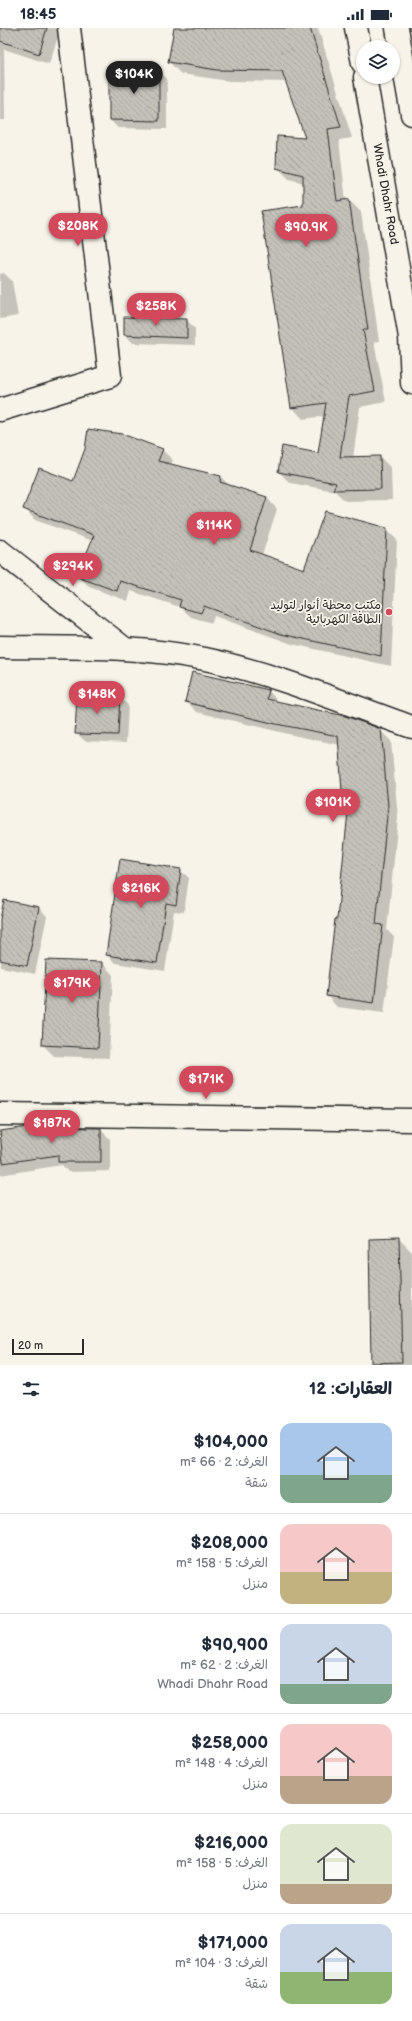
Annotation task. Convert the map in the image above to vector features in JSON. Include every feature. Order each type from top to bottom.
[{"type":"street","points":[[0,410],[110,376],[69,28]]},
{"type":"street","points":[[356,28],[358,40]]},
{"type":"street","points":[[397,28],[412,114]]},
{"type":"street","name":"Whadi Dhahr Road","points":[[366,84],[410,337],[412,383]]},
{"type":"street","points":[[0,551],[124,649]]},
{"type":"street","points":[[0,647],[124,649],[172,654],[242,668],[412,727]]},
{"type":"street","points":[[0,1114],[412,1120]]},
{"type":"building","points":[[0,28],[47,28],[39,54],[0,41]]},
{"type":"building","points":[[174,28],[310,28],[341,127],[328,129],[337,201],[349,199],[368,330],[363,330],[375,391],[349,396],[340,457],[380,456],[381,489],[333,490],[336,483],[278,472],[282,446],[318,453],[326,403],[291,408],[261,211],[303,205],[303,175],[276,168],[277,136],[305,138],[282,71],[217,70],[168,62]]},
{"type":"building","points":[[109,69],[159,70],[159,121],[109,120]]},
{"type":"building","points":[[124,317],[187,319],[187,338],[124,335]]},
{"type":"building","points":[[88,429],[122,434],[163,449],[158,461],[221,476],[220,482],[267,497],[250,550],[304,569],[325,511],[387,528],[381,656],[281,634],[204,606],[201,613],[179,607],[181,600],[120,581],[117,591],[77,577],[94,535],[23,509],[39,468],[73,481],[85,449]]},
{"type":"building","points":[[192,672],[269,690],[267,699],[345,716],[381,729],[388,806],[376,924],[383,925],[374,1003],[326,996],[335,919],[337,919],[350,792],[342,791],[338,736],[276,724],[185,702]]},
{"type":"building","points":[[77,694],[120,696],[118,735],[75,734]]},
{"type":"building","points":[[120,859],[181,869],[176,905],[166,903],[157,963],[106,955]]},
{"type":"building","points":[[4,900],[39,907],[27,966],[0,960],[0,919]]},
{"type":"building","points":[[46,960],[102,962],[98,1048],[42,1045]]},
{"type":"building","points":[[28,1127],[101,1128],[101,1162],[58,1162],[58,1155],[3,1163],[0,1131]]},
{"type":"building","points":[[399,1238],[402,1362],[371,1363],[369,1239]]},
{"type":"place","name":"مكتب محطة أنوار لتوليد الطاقة الكهربائية","points":[[389,612]]}]
